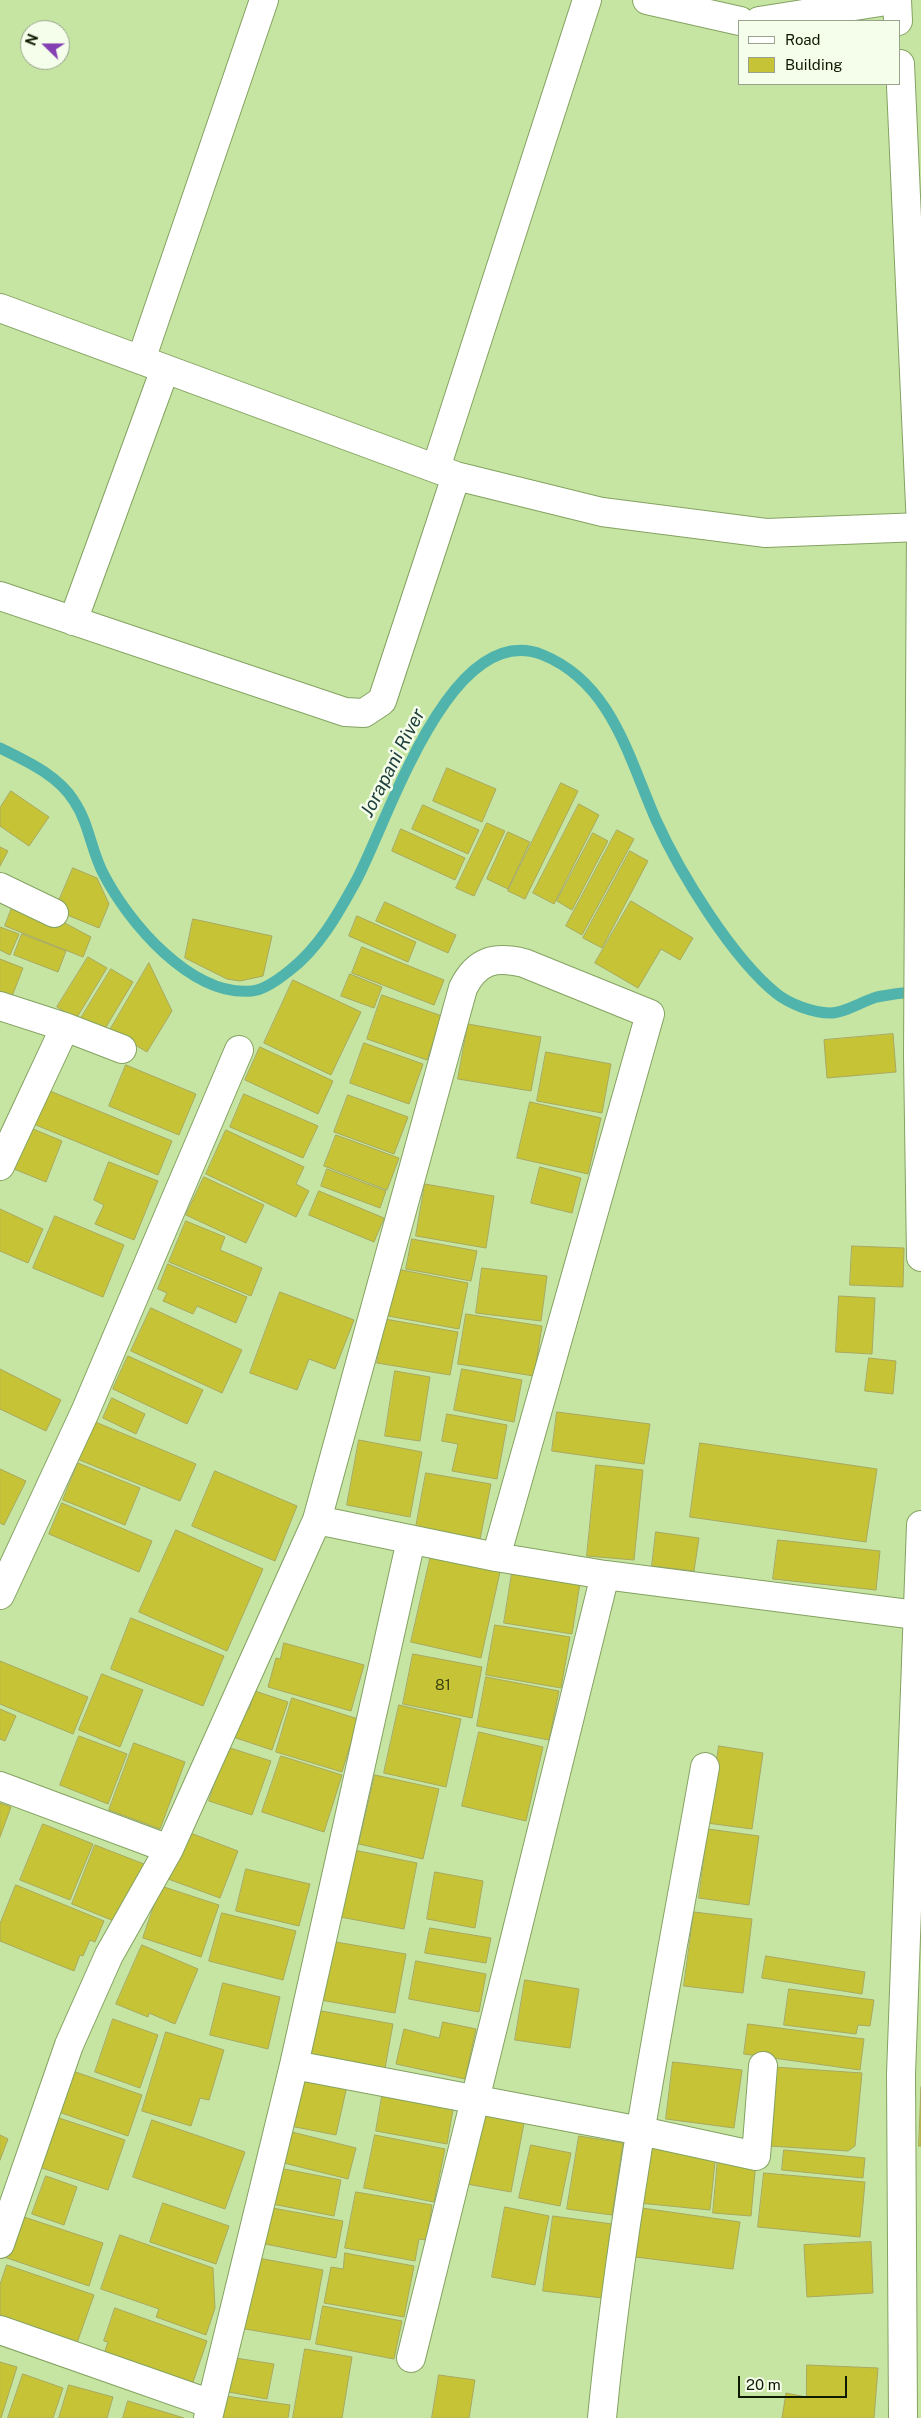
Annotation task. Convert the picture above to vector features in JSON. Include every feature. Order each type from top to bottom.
[{"type":"street","points":[[140,360],[264,0]]},
{"type":"street","points":[[0,596],[345,712],[364,713],[382,701],[446,472],[587,0]]},
{"type":"street","points":[[647,0],[738,21]]},
{"type":"street","points":[[765,20],[895,0],[898,20]]},
{"type":"street","points":[[901,0],[921,3]]},
{"type":"street","points":[[901,85],[921,527],[918,1055],[921,1257]]},
{"type":"street","points":[[0,308],[446,472],[602,512],[766,533],[921,527]]},
{"type":"street","points":[[73,621],[165,369]]},
{"type":"street","points":[[0,886],[54,912]]},
{"type":"street","points":[[0,2244],[68,2045],[108,1955],[168,1849],[317,1520],[463,988],[469,975],[480,966],[492,960],[506,958],[524,963],[650,1014],[496,1557]]},
{"type":"street","points":[[0,1006],[66,1027],[122,1049]]},
{"type":"street","points":[[0,1166],[66,1027]]},
{"type":"street","points":[[0,1595],[85,1412],[239,1050]]},
{"type":"street","points":[[317,1520],[496,1557],[605,1575],[916,1615]]},
{"type":"street","points":[[903,2418],[901,2074],[917,1773],[916,1615],[921,1525]]},
{"type":"street","points":[[0,2330],[209,2411],[294,2065],[411,1540]]},
{"type":"street","points":[[411,2358],[605,1575]]},
{"type":"street","points":[[602,2418],[611,2324],[641,2131],[705,1767]]},
{"type":"street","points":[[0,1786],[168,1849]]},
{"type":"street","points":[[294,2065],[641,2131],[756,2156],[763,2066]]},
{"type":"building","points":[[447,768],[496,789],[482,822],[433,801]]},
{"type":"building","points":[[561,783],[578,791],[525,899],[508,891]]},
{"type":"building","points":[[11,791],[49,817],[29,846],[0,826],[0,808]]},
{"type":"building","points":[[579,804],[599,815],[554,904],[533,893]]},
{"type":"building","points":[[423,805],[479,830],[468,854],[412,829]]},
{"type":"building","points":[[487,823],[505,831],[474,896],[456,888]]},
{"type":"building","points":[[401,829],[465,858],[455,880],[392,851]]},
{"type":"building","points":[[617,830],[634,839],[582,935],[566,926]]},
{"type":"building","points":[[508,832],[530,842],[508,889],[487,879]]},
{"type":"building","points":[[593,833],[608,841],[572,910],[557,901]]},
{"type":"building","points":[[0,847],[8,851],[0,866]]},
{"type":"building","points":[[630,851],[648,861],[602,948],[583,938]]},
{"type":"building","points":[[73,868],[97,878],[109,904],[99,928],[55,910]]},
{"type":"building","points":[[16,897],[91,937],[83,957],[5,926]]},
{"type":"building","points":[[631,901],[693,938],[680,960],[661,949],[638,988],[595,963]]},
{"type":"building","points":[[385,902],[456,935],[448,953],[376,921]]},
{"type":"building","points":[[357,916],[416,942],[408,962],[349,936]]},
{"type":"building","points":[[193,919],[272,936],[263,976],[240,981],[227,979],[185,958]]},
{"type":"building","points":[[0,927],[19,934],[10,955],[0,950]]},
{"type":"building","points":[[22,934],[66,951],[58,972],[14,955]]},
{"type":"building","points":[[362,947],[444,980],[434,1005],[352,973]]},
{"type":"building","points":[[88,957],[107,968],[76,1019],[57,1007]]},
{"type":"building","points":[[0,959],[23,968],[9,1004],[0,1001]]},
{"type":"building","points":[[149,963],[172,1011],[147,1052],[110,1030]]},
{"type":"building","points":[[111,969],[133,982],[103,1032],[81,1018]]},
{"type":"building","points":[[350,974],[382,987],[374,1008],[341,996]]},
{"type":"building","points":[[293,980],[361,1012],[331,1075],[264,1043]]},
{"type":"building","points":[[382,995],[442,1016],[427,1060],[367,1039]]},
{"type":"building","points":[[468,1024],[541,1037],[531,1091],[458,1079]]},
{"type":"building","points":[[893,1034],[896,1072],[827,1078],[824,1040]]},
{"type":"building","points":[[364,1043],[423,1064],[409,1104],[350,1083]]},
{"type":"building","points":[[260,1047],[333,1081],[318,1114],[245,1080]]},
{"type":"building","points":[[546,1052],[611,1064],[602,1113],[537,1101]]},
{"type":"building","points":[[126,1065],[196,1094],[179,1135],[109,1106]]},
{"type":"building","points":[[45,1089],[172,1141],[158,1175],[31,1123]]},
{"type":"building","points":[[244,1094],[318,1126],[303,1158],[230,1127]]},
{"type":"building","points":[[348,1095],[408,1117],[394,1154],[334,1132]]},
{"type":"building","points":[[530,1102],[601,1118],[588,1174],[517,1158]]},
{"type":"building","points":[[26,1126],[62,1141],[46,1182],[9,1167]]},
{"type":"building","points":[[226,1130],[304,1167],[296,1184],[309,1191],[296,1217],[206,1174]]},
{"type":"building","points":[[336,1135],[399,1158],[387,1190],[324,1166]]},
{"type":"building","points":[[109,1162],[158,1181],[134,1240],[95,1224],[104,1205],[94,1200]]},
{"type":"building","points":[[540,1167],[581,1178],[572,1213],[531,1203]]},
{"type":"building","points":[[327,1169],[386,1191],[380,1208],[321,1186]]},
{"type":"building","points":[[204,1177],[264,1205],[246,1243],[186,1215]]},
{"type":"building","points":[[425,1184],[494,1196],[486,1248],[416,1236]]},
{"type":"building","points":[[319,1191],[384,1218],[374,1242],[309,1215]]},
{"type":"building","points":[[0,1209],[43,1229],[28,1263],[0,1251]]},
{"type":"building","points":[[55,1216],[124,1245],[103,1297],[33,1268]]},
{"type":"building","points":[[186,1221],[225,1237],[220,1250],[262,1268],[251,1296],[169,1262]]},
{"type":"building","points":[[412,1239],[477,1251],[471,1281],[406,1269]]},
{"type":"building","points":[[852,1246],[904,1248],[903,1287],[850,1285]]},
{"type":"building","points":[[168,1264],[247,1297],[236,1323],[197,1306],[193,1314],[163,1301],[167,1293],[158,1289]]},
{"type":"building","points":[[482,1268],[547,1276],[541,1321],[476,1313]]},
{"type":"building","points":[[397,1269],[468,1283],[459,1329],[388,1316]]},
{"type":"building","points":[[280,1292],[354,1320],[335,1369],[309,1359],[297,1390],[250,1373]]},
{"type":"building","points":[[839,1296],[875,1298],[872,1354],[836,1352]]},
{"type":"building","points":[[151,1308],[242,1350],[222,1393],[131,1351]]},
{"type":"building","points":[[466,1314],[542,1326],[534,1376],[458,1364]]},
{"type":"building","points":[[385,1319],[458,1332],[450,1375],[377,1363]]},
{"type":"building","points":[[128,1356],[203,1390],[187,1424],[113,1389]]},
{"type":"building","points":[[869,1358],[896,1361],[893,1394],[865,1391]]},
{"type":"building","points":[[0,1369],[61,1400],[46,1431],[0,1409]]},
{"type":"building","points":[[462,1369],[522,1380],[514,1422],[454,1410]]},
{"type":"building","points":[[395,1371],[430,1377],[420,1441],[385,1436]]},
{"type":"building","points":[[112,1398],[145,1414],[136,1434],[103,1418]]},
{"type":"building","points":[[557,1412],[650,1424],[644,1464],[552,1451]]},
{"type":"building","points":[[447,1414],[507,1425],[497,1479],[452,1471],[458,1444],[442,1441]]},
{"type":"building","points":[[93,1421],[196,1464],[180,1501],[77,1459]]},
{"type":"building","points":[[359,1440],[422,1452],[410,1517],[347,1505]]},
{"type":"building","points":[[700,1443],[877,1469],[866,1542],[690,1517]]},
{"type":"building","points":[[78,1463],[140,1488],[125,1525],[63,1500]]},
{"type":"building","points":[[596,1465],[643,1470],[634,1560],[587,1556]]},
{"type":"building","points":[[0,1469],[26,1481],[4,1525],[0,1523]]},
{"type":"building","points":[[215,1471],[297,1506],[275,1561],[192,1526]]},
{"type":"building","points":[[426,1473],[491,1484],[480,1539],[416,1527]]},
{"type":"building","points":[[62,1503],[152,1541],[139,1572],[49,1534]]},
{"type":"building","points":[[176,1530],[263,1569],[227,1651],[139,1612]]},
{"type":"building","points":[[656,1532],[699,1538],[694,1571],[652,1566]]},
{"type":"building","points":[[778,1540],[880,1551],[876,1590],[773,1579]]},
{"type":"building","points":[[431,1555],[500,1572],[481,1658],[411,1642]]},
{"type":"building","points":[[512,1573],[580,1583],[572,1634],[504,1623]]},
{"type":"building","points":[[131,1618],[224,1656],[203,1706],[111,1669]]},
{"type":"building","points":[[495,1625],[570,1637],[561,1688],[486,1675]]},
{"type":"building","points":[[284,1643],[364,1665],[351,1711],[268,1687],[276,1658],[280,1659]]},
{"type":"building","points":[[413,1654],[482,1667],[472,1718],[403,1704]]},
{"type":"building","points":[[0,1661],[88,1697],[73,1734],[0,1704]]},
{"type":"building","points":[[102,1674],[143,1690],[120,1747],[79,1730]]},
{"type":"building","points":[[486,1677],[559,1691],[549,1740],[477,1726]]},
{"type":"building","points":[[255,1691],[288,1702],[272,1750],[233,1737],[243,1707],[249,1709]]},
{"type":"building","points":[[292,1698],[358,1719],[342,1772],[276,1752]]},
{"type":"building","points":[[399,1705],[461,1719],[446,1787],[384,1773]]},
{"type":"building","points":[[0,1709],[16,1716],[5,1741],[0,1739]]},
{"type":"building","points":[[479,1732],[543,1747],[526,1821],[462,1806]]},
{"type":"building","points":[[79,1736],[127,1754],[108,1804],[60,1785]]},
{"type":"building","points":[[134,1743],[185,1762],[160,1829],[109,1810]]},
{"type":"building","points":[[719,1746],[763,1753],[752,1829],[707,1823]]},
{"type":"building","points":[[227,1747],[271,1761],[252,1815],[209,1801]]},
{"type":"building","points":[[281,1756],[342,1775],[324,1832],[262,1812]]},
{"type":"building","points":[[375,1775],[439,1789],[423,1859],[359,1844]]},
{"type":"building","points":[[0,1803],[11,1807],[0,1837]]},
{"type":"building","points":[[43,1824],[93,1844],[70,1900],[20,1880]]},
{"type":"building","points":[[708,1829],[759,1836],[749,1905],[699,1898]]},
{"type":"building","points":[[185,1831],[238,1851],[220,1898],[168,1879]]},
{"type":"building","points":[[95,1845],[149,1866],[119,1923],[72,1904]]},
{"type":"building","points":[[354,1850],[417,1863],[404,1929],[335,1916]]},
{"type":"building","points":[[246,1869],[310,1884],[299,1926],[236,1911]]},
{"type":"building","points":[[435,1872],[483,1881],[475,1928],[427,1919]]},
{"type":"building","points":[[16,1885],[104,1921],[95,1942],[90,1940],[83,1956],[80,1955],[74,1971],[0,1941],[0,1924]]},
{"type":"building","points":[[161,1886],[219,1905],[201,1957],[143,1938]]},
{"type":"building","points":[[694,1912],[752,1919],[743,1993],[684,1986]]},
{"type":"building","points":[[222,1913],[296,1931],[283,1980],[209,1961]]},
{"type":"building","points":[[430,1928],[491,1938],[486,1963],[425,1953]]},
{"type":"building","points":[[330,1941],[406,1954],[395,2013],[320,2000]]},
{"type":"building","points":[[142,1945],[198,1969],[175,2024],[149,2013],[148,2017],[116,2004]]},
{"type":"building","points":[[766,1956],[865,1972],[862,1994],[762,1978]]},
{"type":"building","points":[[416,1961],[486,1974],[479,2012],[409,1999]]},
{"type":"building","points":[[525,1980],[579,1989],[570,2048],[515,2040]]},
{"type":"building","points":[[223,1983],[280,1997],[268,2049],[210,2035]]},
{"type":"building","points":[[789,1989],[874,2000],[870,2026],[858,2025],[856,2034],[784,2025]]},
{"type":"building","points":[[316,2010],[393,2024],[385,2068],[308,2054]]},
{"type":"building","points":[[113,2019],[158,2035],[140,2088],[95,2072]]},
{"type":"building","points":[[443,2022],[476,2029],[465,2079],[396,2064],[404,2029],[439,2038]]},
{"type":"building","points":[[748,2024],[864,2039],[860,2070],[744,2054]]},
{"type":"building","points":[[166,2032],[224,2050],[209,2100],[200,2098],[191,2126],[142,2111]]},
{"type":"building","points":[[673,2062],[742,2070],[734,2128],[666,2119]]},
{"type":"building","points":[[774,2067],[862,2073],[855,2146],[848,2151],[769,2146]]},
{"type":"building","points":[[64,2068],[142,2095],[128,2136],[50,2109]]},
{"type":"building","points":[[300,2076],[347,2086],[336,2135],[290,2126]]},
{"type":"building","points":[[921,2087],[921,2146],[919,2146]]},
{"type":"building","points":[[383,2091],[454,2104],[447,2144],[376,2131]]},
{"type":"building","points":[[482,2114],[524,2123],[511,2192],[467,2184]]},
{"type":"building","points":[[53,2116],[125,2140],[108,2190],[36,2166]]},
{"type":"building","points":[[152,2120],[245,2152],[225,2209],[133,2177]]},
{"type":"building","points":[[288,2131],[356,2148],[348,2179],[280,2162]]},
{"type":"building","points":[[0,2135],[8,2139],[0,2160]]},
{"type":"building","points":[[375,2135],[445,2149],[434,2202],[364,2188]]},
{"type":"building","points":[[579,2136],[623,2143],[612,2215],[567,2209]]},
{"type":"building","points":[[531,2145],[571,2153],[560,2206],[519,2198]]},
{"type":"building","points":[[645,2146],[716,2153],[710,2210],[639,2203]]},
{"type":"building","points":[[784,2150],[865,2158],[863,2178],[782,2170]]},
{"type":"building","points":[[718,2158],[756,2161],[751,2216],[713,2213]]},
{"type":"building","points":[[279,2168],[341,2180],[334,2216],[272,2204]]},
{"type":"building","points":[[764,2173],[865,2182],[860,2237],[758,2227]]},
{"type":"building","points":[[46,2176],[77,2187],[64,2225],[32,2214]]},
{"type":"building","points":[[356,2192],[432,2205],[427,2240],[419,2239],[415,2261],[345,2248]]},
{"type":"building","points":[[163,2203],[229,2226],[216,2264],[150,2242]]},
{"type":"building","points":[[267,2207],[343,2221],[336,2258],[260,2243]]},
{"type":"building","points":[[505,2207],[549,2216],[535,2285],[492,2277]]},
{"type":"building","points":[[642,2208],[740,2222],[733,2269],[635,2257]]},
{"type":"building","points":[[18,2215],[103,2243],[89,2286],[4,2257]]},
{"type":"building","points":[[553,2216],[612,2224],[603,2298],[543,2291]]},
{"type":"building","points":[[120,2235],[213,2268],[215,2308],[206,2335],[156,2317],[159,2309],[101,2289]]},
{"type":"building","points":[[871,2242],[873,2293],[807,2297],[804,2245]]},
{"type":"building","points":[[345,2253],[414,2266],[404,2317],[324,2303],[331,2267],[343,2269]]},
{"type":"building","points":[[253,2257],[323,2270],[310,2340],[239,2328]]},
{"type":"building","points":[[7,2265],[94,2295],[77,2343],[0,2316],[0,2285]]},
{"type":"building","points":[[323,2306],[402,2321],[394,2359],[316,2344]]},
{"type":"building","points":[[115,2308],[207,2341],[192,2385],[104,2354],[108,2342],[104,2341]]},
{"type":"building","points":[[305,2349],[352,2357],[342,2418],[293,2418]]},
{"type":"building","points":[[229,2357],[274,2364],[267,2399],[223,2391]]},
{"type":"building","points":[[0,2362],[17,2367],[1,2418],[0,2418]]},
{"type":"building","points":[[807,2365],[878,2368],[874,2418],[782,2418],[786,2393],[806,2397]]},
{"type":"building","points":[[23,2374],[63,2388],[53,2418],[8,2418]]},
{"type":"building","points":[[439,2375],[475,2380],[469,2418],[432,2418]]},
{"type":"building","points":[[69,2385],[113,2397],[107,2418],[59,2418]]},
{"type":"building","points":[[225,2396],[290,2405],[288,2418],[222,2418]]},
{"type":"building","points":[[128,2401],[184,2418],[123,2418]]},
{"type":"waterway","name":"Jorapani River","points":[[0,748],[41,770],[67,792],[79,809],[99,864],[114,892],[128,913],[164,953],[206,982],[229,990],[252,991],[276,981],[289,971],[310,952],[327,930],[356,881],[405,774],[427,732],[451,694],[479,666],[510,651],[543,655],[567,668],[586,684],[602,703],[627,748],[666,841],[693,889],[742,959],[777,994],[802,1007],[830,1013],[842,1011],[877,997],[919,991]]}]
